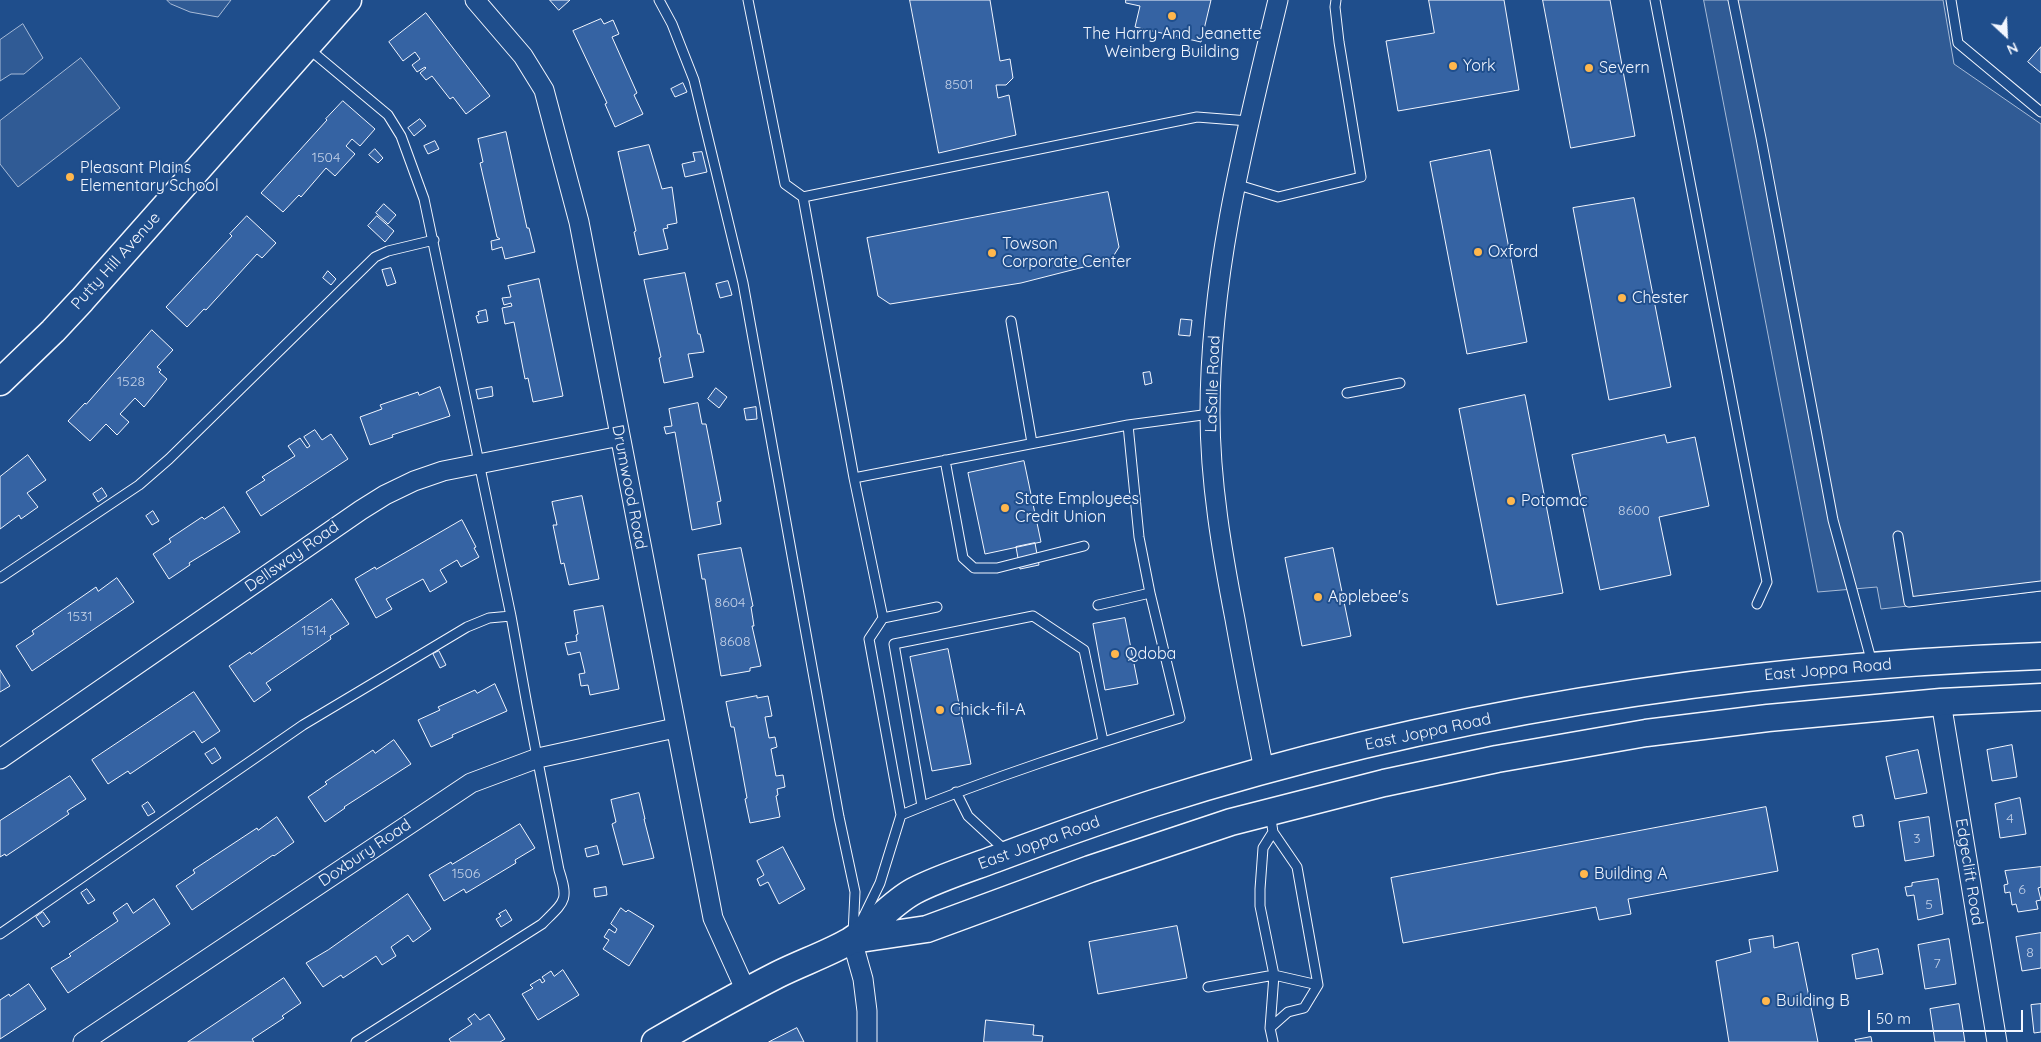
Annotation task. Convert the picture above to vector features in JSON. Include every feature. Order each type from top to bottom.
[{"type":"main road","name":"Putty Hill Avenue","points":[[0,382],[82,300],[348,0]]},
{"type":"main road","name":"East Joppa Road","points":[[655,1042],[746,991],[852,940],[911,893],[1009,854],[1108,818],[1264,770],[1412,735],[1512,714],[1636,693],[1764,676],[1873,666],[2041,656]]},
{"type":"main road","points":[[1764,676],[1768,718]]},
{"type":"main road","name":"East Joppa Road","points":[[852,940],[927,929],[1090,869],[1231,822],[1271,822],[1384,783],[1497,759],[1646,734],[1768,718],[1941,702],[2041,697]]},
{"type":"main road","points":[[1264,770],[1271,822]]},
{"type":"street","name":"Drumwood Road","points":[[475,0],[523,56],[544,90],[558,136],[579,222],[713,918],[746,991]]},
{"type":"street","name":"LaSalle Road","points":[[1264,770],[1226,574],[1215,498],[1210,414],[1216,314],[1222,255],[1234,184],[1278,0]]},
{"type":"street","name":"Dellsway Road","points":[[0,759],[361,510],[414,481],[478,462],[620,436]]},
{"type":"street","name":"Edgeclift Road","points":[[1941,702],[1997,1042]]},
{"type":"street","name":"Doxbury Road","points":[[83,1042],[471,782],[538,758],[675,728]]},
{"type":"street","points":[[852,940],[863,979],[867,1011],[867,1042]]},
{"type":"lane","points":[[659,0],[672,24],[694,80],[744,283],[839,817],[855,892],[852,940]]},
{"type":"lane","points":[[748,0],[785,184],[802,197],[854,478],[883,618],[869,640],[901,814],[880,884],[852,940]]},
{"type":"lane","points":[[1234,184],[1278,197],[1361,177],[1339,42],[1336,0]]},
{"type":"lane","points":[[1655,0],[1683,155],[1767,582],[1757,604]]},
{"type":"lane","points":[[1733,0],[1833,520],[1873,666]]},
{"type":"lane","points":[[1951,0],[1958,43],[2041,112]]},
{"type":"lane","points":[[307,47],[388,115],[401,136],[424,198],[478,462],[512,616],[559,870],[566,892],[562,904],[542,924],[356,1042]]},
{"type":"lane","points":[[802,197],[1197,117],[1249,121]]},
{"type":"lane","points":[[0,578],[138,485],[170,459],[375,257],[434,240]]},
{"type":"lane","points":[[1011,321],[1032,443]]},
{"type":"lane","points":[[1347,393],[1400,383]]},
{"type":"lane","points":[[854,478],[1128,424],[1210,414]]},
{"type":"lane","points":[[901,814],[956,792],[1180,718],[1150,593],[1139,537],[1128,424]]},
{"type":"lane","points":[[945,460],[963,558],[974,568],[998,568],[1084,546]]},
{"type":"lane","points":[[1898,536],[1909,602],[2041,586]]},
{"type":"lane","points":[[1098,604],[1150,593]]},
{"type":"lane","points":[[883,618],[938,607]]},
{"type":"lane","points":[[0,934],[303,725],[467,626],[489,618],[512,616]]},
{"type":"lane","points":[[922,806],[894,644],[1033,616],[1084,650],[1103,742]]},
{"type":"lane","points":[[956,792],[968,816],[1009,854]]},
{"type":"lane","points":[[1271,822],[1263,848],[1260,906],[1274,975],[1270,1028],[1273,1042]]},
{"type":"lane","points":[[1270,1028],[1288,1012],[1304,1008],[1318,985],[1297,867],[1271,822]]},
{"type":"lane","points":[[1208,987],[1274,975],[1318,985]]},
{"type":"shaded area","points":[[167,0],[231,0],[218,17],[190,12],[171,4]]},
{"type":"shaded area","points":[[1704,0],[1943,0],[1954,64],[2041,124],[2041,591],[1881,609],[1877,587],[1818,592]]},
{"type":"shaded area","points":[[23,24],[43,58],[24,74],[11,74],[0,81],[0,40]]},
{"type":"shaded area","points":[[81,58],[120,108],[18,187],[0,164],[0,121]]},
{"type":"building","points":[[550,0],[570,0],[559,10]]},
{"type":"building","points":[[910,0],[990,0],[1000,61],[1010,59],[1013,78],[1006,85],[996,85],[998,98],[1009,95],[1016,135],[939,153]]},
{"type":"building","name":"The Harry And Jeanette Weinberg Building","points":[[1126,0],[1211,0],[1201,42],[1135,27],[1140,6],[1126,3]]},
{"type":"building","name":"York","points":[[1429,0],[1504,0],[1519,90],[1398,111],[1386,41],[1434,33]]},
{"type":"building","name":"Severn","points":[[1543,0],[1610,0],[1635,136],[1571,148]]},
{"type":"building","points":[[426,13],[490,96],[466,114],[453,97],[450,99],[432,76],[426,80],[420,73],[425,67],[417,72],[412,65],[420,59],[415,52],[403,61],[389,42]]},
{"type":"building","points":[[601,19],[604,24],[613,20],[619,34],[612,37],[637,93],[634,95],[643,114],[615,127],[605,104],[607,103],[573,31]]},
{"type":"building","points":[[2041,47],[2041,73],[2028,62]]},
{"type":"building","points":[[683,83],[687,92],[675,97],[671,89]]},
{"type":"building","points":[[343,101],[375,129],[360,146],[352,139],[346,146],[355,154],[335,176],[326,168],[301,197],[299,195],[283,212],[261,193]]},
{"type":"building","points":[[420,119],[426,126],[414,136],[408,128]]},
{"type":"building","points":[[506,132],[527,228],[529,228],[535,252],[505,259],[502,247],[492,250],[491,241],[500,239],[497,237],[480,163],[483,162],[478,139]]},
{"type":"building","points":[[435,141],[439,149],[428,154],[424,146]]},
{"type":"building","points":[[649,145],[662,189],[672,187],[677,223],[667,225],[668,228],[663,229],[668,249],[639,255],[634,232],[636,231],[618,152]]},
{"type":"building","points":[[375,149],[383,158],[378,163],[369,155]]},
{"type":"building","name":"Oxford","points":[[1490,150],[1527,342],[1467,354],[1430,162]]},
{"type":"building","points":[[702,152],[707,172],[685,177],[682,164],[695,161],[693,153]]},
{"type":"building","name":"Towson Corporate Center","points":[[1108,192],[1119,247],[1111,260],[1021,283],[890,304],[878,296],[867,238]]},
{"type":"building","name":"Chester","points":[[1634,198],[1671,387],[1609,400],[1573,208]]},
{"type":"building","points":[[384,204],[396,215],[388,224],[376,213]]},
{"type":"building","points":[[247,216],[276,243],[262,258],[257,254],[206,310],[204,309],[187,327],[166,307],[232,236],[230,234]]},
{"type":"building","points":[[377,216],[394,231],[385,242],[368,226]]},
{"type":"building","points":[[391,268],[396,283],[387,286],[382,270]]},
{"type":"building","points":[[328,271],[336,279],[331,285],[323,278]]},
{"type":"building","points":[[685,273],[698,334],[700,334],[704,352],[688,354],[693,377],[664,383],[659,358],[661,357],[644,280]]},
{"type":"building","points":[[539,279],[563,396],[533,402],[528,378],[525,379],[514,322],[505,324],[502,308],[512,306],[511,303],[504,305],[502,298],[511,297],[508,286]]},
{"type":"building","points":[[728,281],[732,295],[720,298],[716,284]]},
{"type":"building","points":[[486,310],[488,321],[478,323],[476,316],[479,315],[478,312]]},
{"type":"building","points":[[1181,319],[1192,320],[1190,336],[1179,335]]},
{"type":"building","points":[[152,330],[173,350],[157,367],[161,370],[159,372],[167,379],[144,407],[135,398],[120,414],[129,422],[117,435],[106,424],[90,441],[68,421],[86,404]]},
{"type":"building","points":[[1150,372],[1152,383],[1145,385],[1143,373]]},
{"type":"building","points":[[440,387],[450,416],[392,435],[393,437],[370,445],[360,417],[382,409],[380,405],[418,392],[419,395]]},
{"type":"building","points":[[492,387],[493,396],[478,399],[476,390]]},
{"type":"building","points":[[716,388],[727,397],[719,408],[708,399]]},
{"type":"building","name":"Potomac","points":[[1525,395],[1563,593],[1497,605],[1459,409]]},
{"type":"building","points":[[698,403],[702,424],[706,424],[721,501],[717,502],[721,524],[692,530],[675,432],[666,434],[664,427],[672,426],[669,409]]},
{"type":"building","points":[[756,407],[757,419],[746,420],[744,409]]},
{"type":"building","points":[[315,430],[322,440],[331,434],[348,459],[261,516],[246,492],[265,480],[262,477],[295,456],[288,446],[300,438],[307,448],[310,446],[304,437]]},
{"type":"building","points":[[1665,435],[1667,443],[1695,437],[1709,506],[1659,517],[1671,575],[1600,590],[1572,455]]},
{"type":"building","points":[[28,455],[46,480],[27,493],[38,507],[21,519],[19,515],[0,529],[0,477]]},
{"type":"building","name":"State Employees Credit Union","points":[[1024,461],[1041,542],[985,554],[968,473]]},
{"type":"building","points":[[102,488],[107,496],[98,502],[93,494]]},
{"type":"building","points":[[582,496],[599,579],[569,585],[564,563],[561,564],[553,525],[557,525],[552,502]]},
{"type":"building","points":[[224,507],[240,532],[189,563],[190,565],[169,579],[153,554],[171,542],[169,539],[202,517],[204,519]]},
{"type":"building","points":[[153,511],[159,521],[152,525],[146,516]]},
{"type":"building","points":[[462,520],[479,557],[461,567],[457,560],[440,570],[447,582],[430,592],[423,579],[386,599],[392,609],[376,618],[355,579]]},
{"type":"building","points":[[1035,543],[1039,565],[1020,569],[1016,547]]},
{"type":"building","points":[[741,548],[753,606],[751,607],[754,626],[752,626],[761,666],[750,668],[750,671],[721,676],[705,579],[702,579],[698,555]]},
{"type":"building","name":"Applebee's","points":[[1333,548],[1351,636],[1302,646],[1285,558]]},
{"type":"building","points":[[117,578],[134,602],[32,671],[16,646],[34,634],[32,631],[96,587],[98,591]]},
{"type":"building","points":[[332,599],[349,624],[330,636],[331,639],[266,683],[271,690],[254,702],[229,666],[250,652],[251,654]]},
{"type":"building","points":[[603,606],[619,689],[590,695],[588,685],[581,686],[579,674],[585,673],[580,652],[568,655],[565,643],[577,641],[576,635],[578,634],[574,611]]},
{"type":"building","name":"Qdoba","points":[[1125,618],[1138,684],[1105,690],[1093,624]]},
{"type":"building","name":"Chick-fil-A","points":[[948,649],[971,764],[932,771],[910,657]]},
{"type":"building","points":[[439,651],[446,665],[440,668],[433,654]]},
{"type":"building","points":[[0,670],[10,686],[0,692]]},
{"type":"building","points":[[495,684],[507,711],[452,735],[453,737],[431,747],[418,720],[440,710],[438,707],[475,690],[477,693]]},
{"type":"building","points":[[194,692],[220,731],[202,743],[194,731],[130,774],[128,771],[108,784],[92,760]]},
{"type":"building","points":[[757,696],[757,698],[768,696],[772,716],[765,717],[769,738],[775,737],[777,747],[771,749],[776,776],[783,775],[785,787],[777,789],[778,795],[776,796],[780,817],[750,823],[734,727],[731,727],[726,702]]},
{"type":"building","points":[[394,740],[411,764],[344,807],[325,822],[308,797],[327,784],[325,782],[373,750],[375,753]]},
{"type":"building","points":[[2012,745],[2017,777],[1992,781],[1987,750]]},
{"type":"building","points":[[215,748],[221,758],[212,764],[205,754]]},
{"type":"building","points":[[1918,750],[1927,793],[1895,799],[1886,757]]},
{"type":"building","points":[[70,776],[86,799],[67,811],[69,814],[6,856],[5,854],[0,857],[0,821]]},
{"type":"building","points":[[639,793],[654,858],[623,865],[612,824],[616,822],[611,800]]},
{"type":"building","points":[[2020,798],[2026,834],[2000,838],[1995,804]]},
{"type":"building","points":[[148,802],[155,812],[148,816],[142,806]]},
{"type":"building","name":"Building A","points":[[1766,807],[1778,871],[1628,899],[1631,914],[1599,920],[1596,907],[1403,943],[1391,878]]},
{"type":"building","points":[[1862,815],[1864,826],[1855,827],[1853,817]]},
{"type":"building","points":[[277,817],[294,842],[192,910],[176,886],[195,873],[193,870]]},
{"type":"building","points":[[1929,817],[1934,856],[1905,861],[1899,822]]},
{"type":"building","points":[[520,824],[535,848],[515,860],[516,863],[466,893],[464,889],[444,901],[429,875],[451,862],[452,864]]},
{"type":"building","points":[[597,846],[599,854],[587,857],[585,849]]},
{"type":"building","points":[[783,847],[805,889],[779,904],[768,882],[760,886],[757,879],[764,875],[757,861]]},
{"type":"building","points":[[2041,867],[2041,887],[2038,888],[2041,900],[2036,901],[2038,909],[2018,912],[2016,904],[2012,905],[2010,892],[2005,893],[2004,885],[2008,884],[2005,871]]},
{"type":"building","points":[[1938,879],[1943,914],[1918,920],[1914,895],[1907,896],[1905,887],[1912,886],[1912,883]]},
{"type":"building","points":[[606,887],[607,895],[595,897],[594,889]]},
{"type":"building","points":[[87,889],[95,900],[88,904],[81,893]]},
{"type":"building","points":[[408,894],[431,929],[413,942],[408,935],[391,947],[396,956],[382,965],[376,956],[343,978],[341,975],[323,987],[306,963],[328,950]]},
{"type":"building","points":[[154,899],[170,924],[68,993],[51,968],[71,956],[69,954],[118,921],[113,913],[127,903],[133,913]]},
{"type":"building","points":[[621,908],[626,912],[628,910],[654,926],[629,966],[603,949],[609,940],[604,937],[609,929],[615,933],[617,929],[611,924]]},
{"type":"building","points":[[506,910],[512,920],[501,927],[496,919],[501,916],[499,914]]},
{"type":"building","points":[[43,912],[50,922],[43,927],[36,917]]},
{"type":"building","points":[[1177,926],[1187,978],[1098,994],[1089,942]]},
{"type":"building","points":[[2041,933],[2041,968],[2022,971],[2016,937]]},
{"type":"building","name":"Building B","points":[[1773,936],[1774,948],[1798,942],[1818,1042],[1729,1042],[1716,961],[1751,952],[1749,940]]},
{"type":"building","points":[[1949,939],[1956,984],[1925,989],[1918,945]]},
{"type":"building","points":[[1878,949],[1883,974],[1856,979],[1852,955]]},
{"type":"building","points":[[563,970],[579,995],[538,1020],[522,994],[533,988],[530,985],[540,979],[542,983],[545,981],[542,977],[551,971],[554,976]]},
{"type":"building","points":[[284,978],[301,1003],[282,1016],[284,1018],[252,1039],[254,1042],[188,1042]]},
{"type":"building","points":[[29,984],[46,1009],[0,1039],[0,1000]]},
{"type":"building","points":[[1959,1004],[1965,1042],[1935,1042],[1930,1009]]},
{"type":"building","points":[[2041,1004],[2041,1032],[2034,1033],[2031,1005]]},
{"type":"building","points":[[475,1014],[480,1020],[489,1014],[505,1039],[500,1042],[451,1042],[449,1039],[472,1024],[468,1019]]},
{"type":"building","points":[[986,1020],[1034,1025],[1033,1035],[1043,1036],[1042,1042],[984,1042]]},
{"type":"building","points":[[797,1028],[804,1042],[769,1042]]},
{"type":"building","points":[[1871,1037],[1872,1042],[1856,1042],[1855,1040]]},
{"type":"place","name":"The Harry And Jeanette Weinberg Building","points":[[1172,16]]},
{"type":"place","name":"York","points":[[1453,66]]},
{"type":"place","name":"Severn","points":[[1589,68]]},
{"type":"place","name":"Pleasant Plains Elementary School","points":[[70,177]]},
{"type":"place","name":"Oxford","points":[[1478,252]]},
{"type":"place","name":"Towson Corporate Center","points":[[992,253]]},
{"type":"place","name":"Chester","points":[[1622,298]]},
{"type":"place","name":"Potomac","points":[[1511,501]]},
{"type":"place","name":"State Employees Credit Union","points":[[1005,508]]},
{"type":"place","name":"Applebee's","points":[[1318,597]]},
{"type":"place","name":"Qdoba","points":[[1115,654]]},
{"type":"place","name":"Chick-fil-A","points":[[940,710]]},
{"type":"place","name":"Building A","points":[[1584,874]]},
{"type":"place","name":"Building B","points":[[1766,1001]]}]
